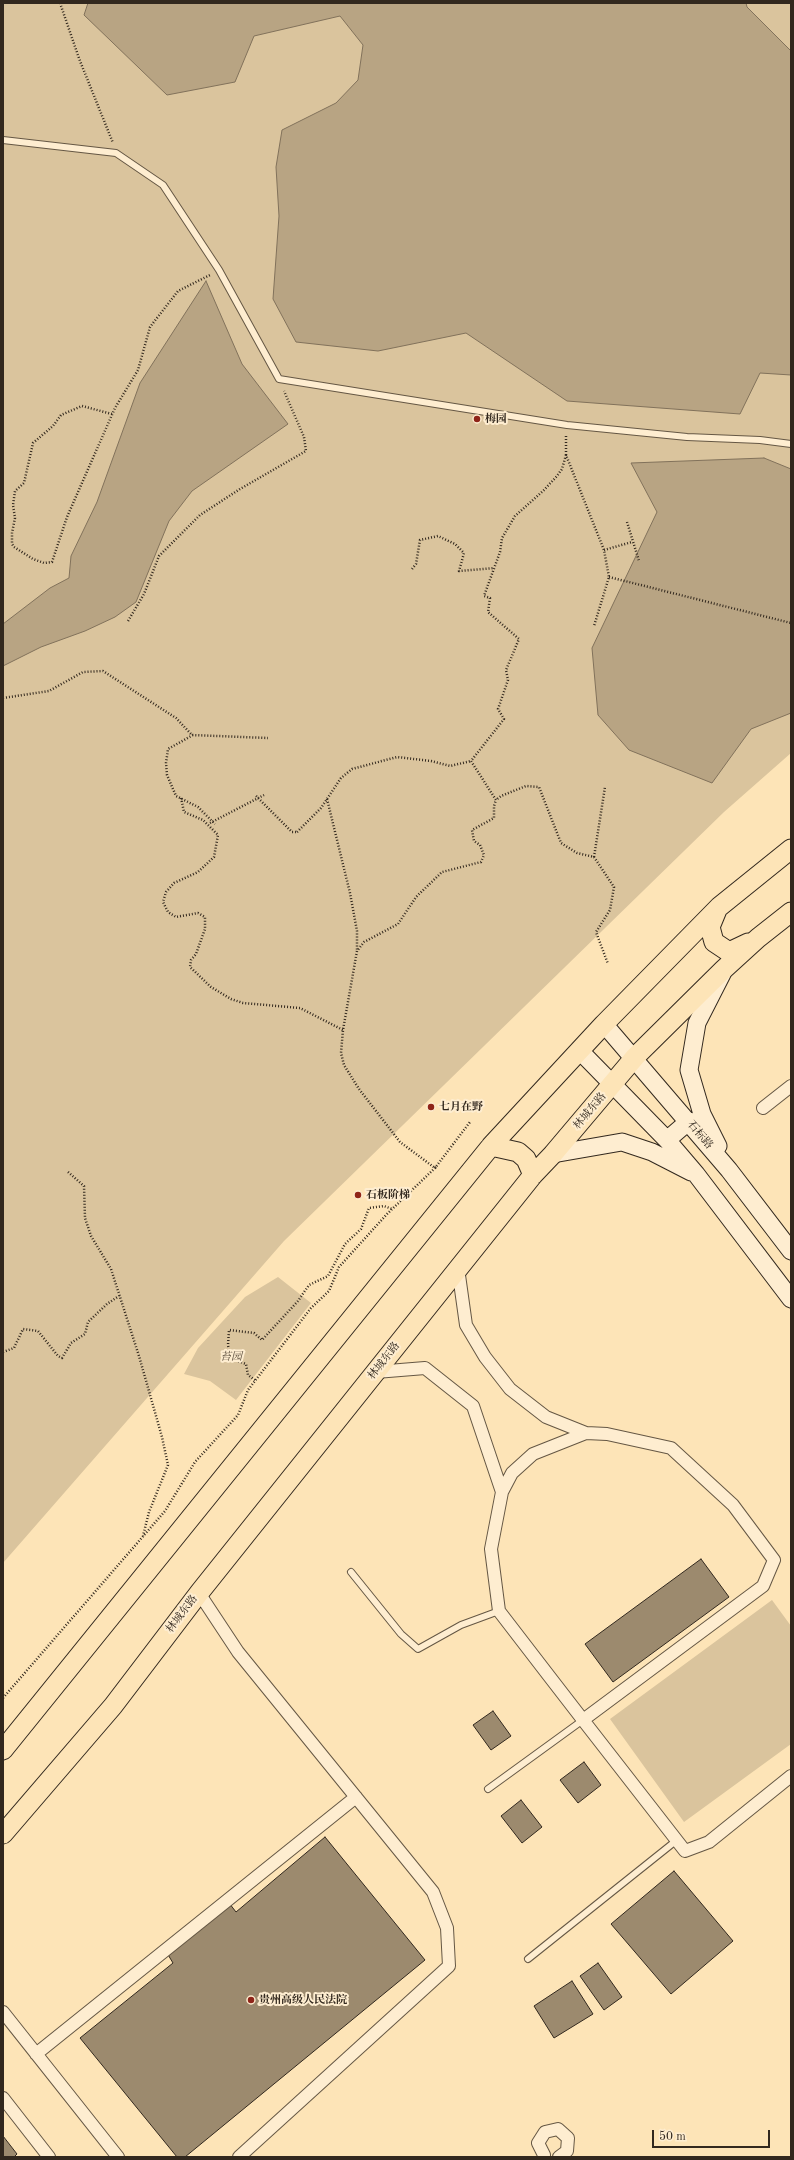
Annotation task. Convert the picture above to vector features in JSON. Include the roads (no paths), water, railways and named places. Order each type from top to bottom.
[{"type":"main road","points":[[3,1750],[491,1146],[604,1024],[719,906],[791,849]]},
{"type":"main road","points":[[719,906],[710,927],[714,942],[729,952],[758,938]]},
{"type":"main road","name":"林城东路","points":[[3,1834],[113,1706],[199,1593],[532,1175],[553,1154],[635,1057],[724,969],[758,938],[791,912]]},
{"type":"main road","points":[[724,969],[697,1023],[690,1070],[702,1114],[729,1170]]},
{"type":"main road","name":"石标路","points":[[604,1024],[635,1057],[689,1121],[729,1170],[791,1251]]},
{"type":"main road","points":[[580,1051],[667,1140],[696,1174],[791,1299]]},
{"type":"main road","points":[[667,1140],[689,1121]]},
{"type":"main road","points":[[553,1154],[622,1142],[652,1152],[696,1174]]},
{"type":"main road","points":[[491,1146],[518,1152],[526,1159],[532,1175]]},
{"type":"street","points":[[763,1108],[791,1086]]},
{"type":"street","points":[[458,1268],[466,1325],[485,1357],[510,1389],[546,1417],[586,1433],[607,1434],[672,1448],[733,1505],[774,1560],[763,1586],[583,1720]]},
{"type":"street","points":[[376,1372],[425,1368],[473,1406],[502,1492]]},
{"type":"street","points":[[586,1433],[533,1454],[512,1473],[502,1492],[492,1549],[499,1611],[685,1851],[709,1842],[791,1776]]},
{"type":"street","points":[[199,1593],[238,1652],[433,1892],[446,1928],[449,1966],[239,2157]]},
{"type":"street","points":[[36,2054],[356,1797]]},
{"type":"street","points":[[3,2012],[118,2157]]},
{"type":"street","points":[[3,2098],[49,2157]]},
{"type":"street","points":[[545,2156],[538,2143],[544,2132],[558,2129],[568,2138],[567,2151],[558,2157]]},
{"type":"lane","points":[[3,140],[116,153],[163,186],[219,270],[279,379],[567,425],[687,437],[760,440],[791,444]]},
{"type":"lane","points":[[350,1572],[401,1634],[418,1649],[461,1625],[499,1611]]},
{"type":"lane","points":[[488,1789],[583,1720]]},
{"type":"lane","points":[[528,1959],[677,1840]]},
{"type":"place","name":"梅园","points":[[477,419]]},
{"type":"place","name":"七月在野","points":[[431,1107]]},
{"type":"place","name":"石板阶梯","points":[[358,1195]]},
{"type":"place","name":"贵州高级人民法院","points":[[251,2000]]},
{"type":"park label","name":"苔园","points":[[231,1357]]}]
